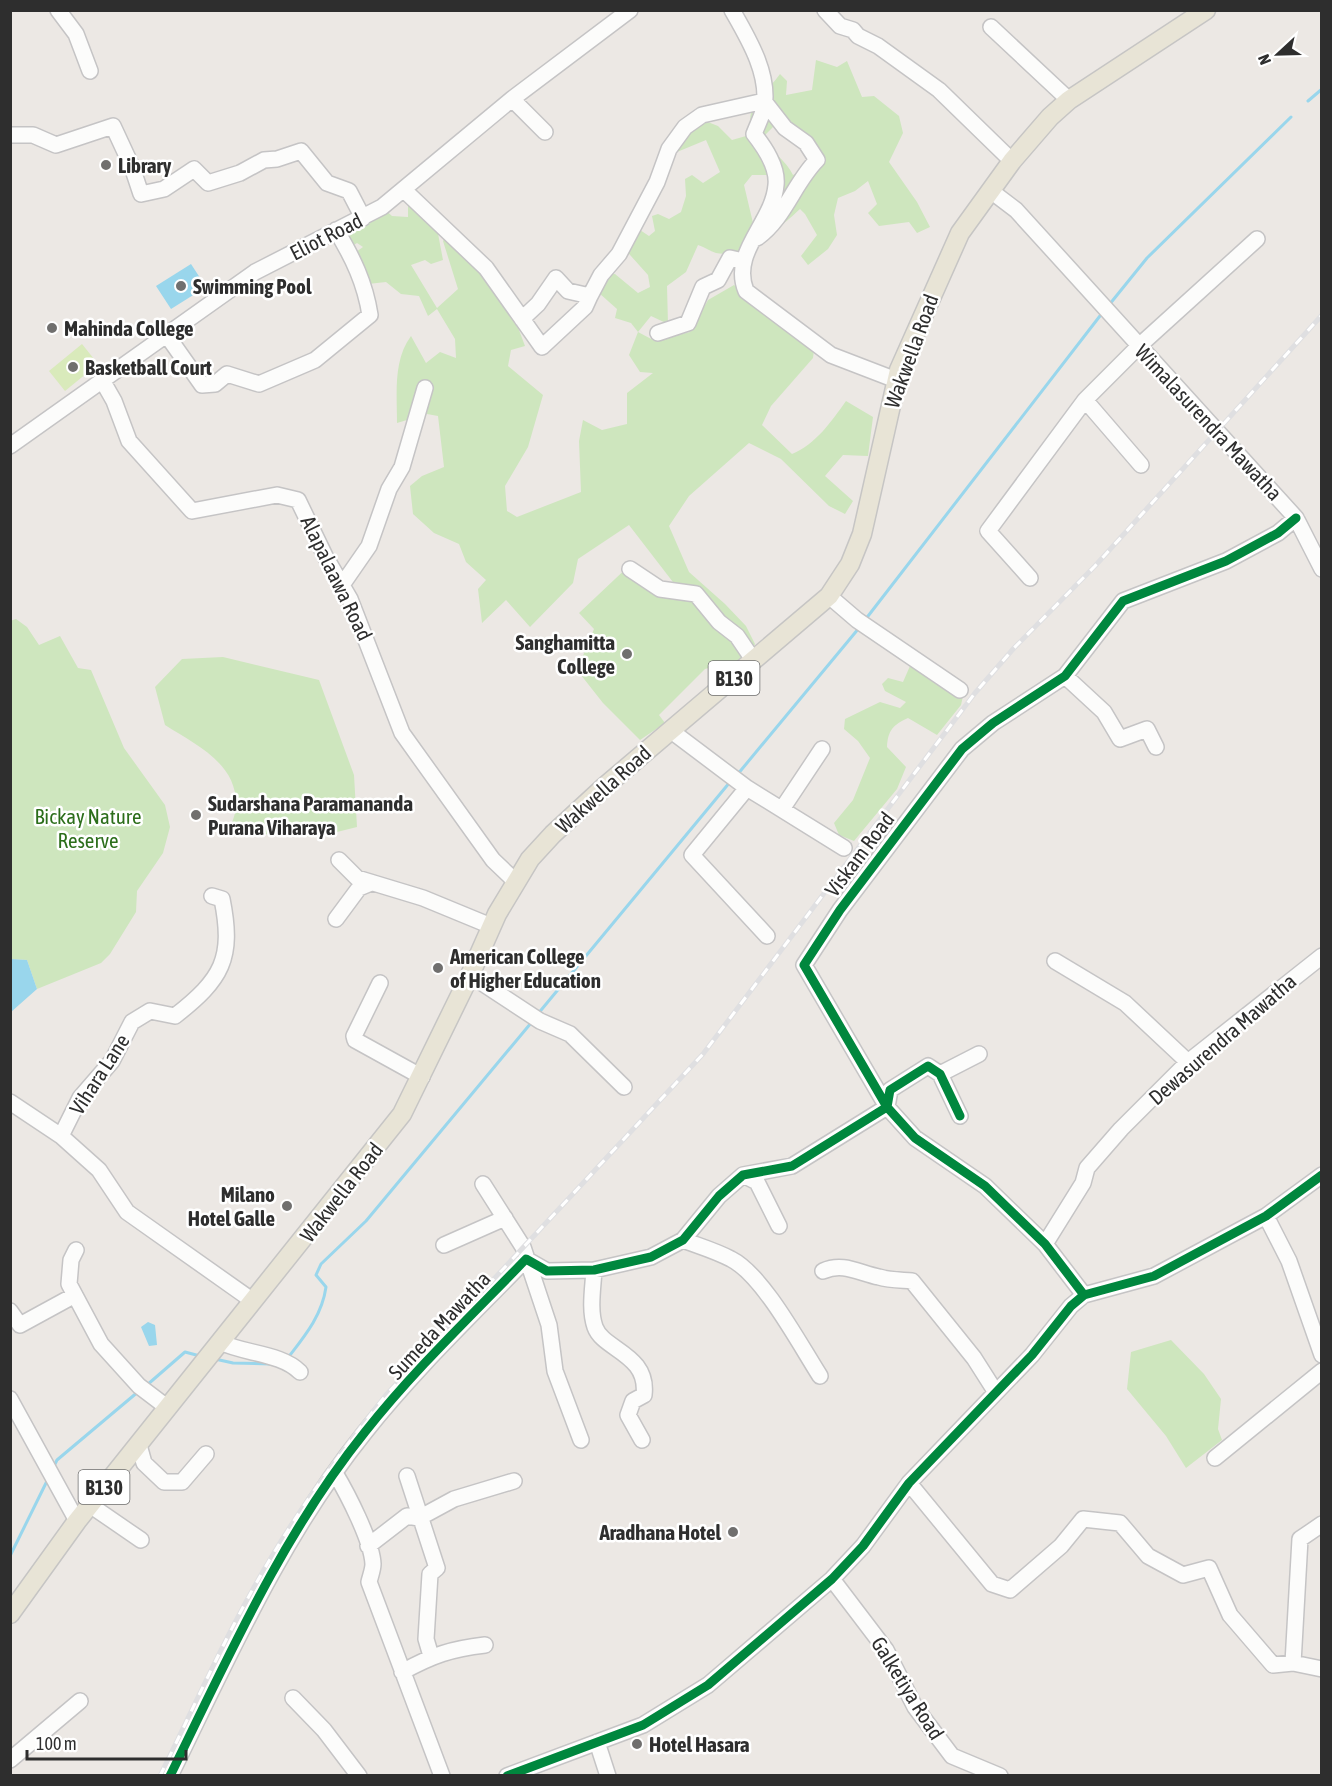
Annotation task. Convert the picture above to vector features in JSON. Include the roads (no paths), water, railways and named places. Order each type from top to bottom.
[{"type":"main road","name":"Wakwella Road","points":[[10,1614],[77,1521],[402,1114],[422,1077],[491,926],[515,881],[530,859],[553,834],[669,730],[829,596],[850,564],[862,534],[896,380],[927,302],[960,233],[1012,160],[1050,117],[1069,100],[1206,10]]},
{"type":"street","points":[[58,10],[76,34],[90,71]]},
{"type":"street","name":"Eliot Road","points":[[10,446],[255,272],[363,218],[404,190],[512,99],[630,10]]},
{"type":"street","points":[[732,10],[749,40],[763,79],[764,101],[754,134],[772,163],[776,185],[743,261],[741,280],[746,291],[831,355],[896,380]]},
{"type":"street","points":[[825,10],[840,26],[853,30],[858,36],[878,46],[939,90],[1012,160]]},
{"type":"street","points":[[991,27],[1069,100]]},
{"type":"street","points":[[512,99],[545,132]]},
{"type":"street","points":[[754,240],[765,232],[783,210],[803,174],[817,160],[806,143],[785,128],[764,101]]},
{"type":"street","points":[[404,190],[486,268],[542,347],[585,307],[601,275],[619,254],[657,182],[669,149],[685,127],[702,115],[764,101]]},
{"type":"street","points":[[10,135],[33,135],[56,145],[113,126],[141,194],[164,189],[194,169],[208,183],[240,173],[264,160],[277,159],[301,151],[327,183],[349,191],[363,218]]},
{"type":"street","name":"Wimalasurendra Mawatha","points":[[991,191],[1016,210],[1296,518],[1322,569]]},
{"type":"street","points":[[166,334],[202,385],[215,384],[227,374],[259,384],[315,360],[370,315],[366,294],[354,260],[336,230]]},
{"type":"street","points":[[1030,578],[988,531],[1085,400],[1139,346],[1257,240]]},
{"type":"street","points":[[658,333],[688,323],[703,287],[718,280],[730,258],[743,261]]},
{"type":"street","points":[[522,319],[538,304],[556,278],[568,291],[590,296]]},
{"type":"street","name":"Alapalaawa Road","points":[[102,380],[114,401],[129,441],[192,511],[277,495],[298,500],[342,585],[371,648],[402,733],[493,860],[515,881]]},
{"type":"street","points":[[342,585],[369,546],[389,489],[402,467],[425,388]]},
{"type":"street","points":[[1085,400],[1141,465]]},
{"type":"street","name":"Viskam Road","points":[[1084,1295],[1045,1244],[985,1186],[915,1138],[887,1107],[804,964],[840,910],[962,749],[993,723],[1065,676],[1123,601],[1226,561],[1278,533],[1296,518]]},
{"type":"street","points":[[630,569],[660,589],[696,594],[719,622],[737,636],[754,661]]},
{"type":"street","points":[[829,596],[861,622],[960,690]]},
{"type":"street","points":[[1065,676],[1104,712],[1120,739],[1147,729],[1156,747]]},
{"type":"street","points":[[669,730],[747,788],[844,848]]},
{"type":"street","points":[[782,809],[822,749]]},
{"type":"street","points":[[747,788],[692,855],[767,936]]},
{"type":"street","points":[[339,860],[357,878],[423,898],[491,926]]},
{"type":"street","points":[[336,919],[359,888],[371,883]]},
{"type":"street","name":"Vihara Lane","points":[[212,896],[222,899],[228,937],[220,972],[175,1016],[150,1011],[132,1022],[112,1061],[80,1098],[61,1136],[99,1170],[127,1212],[253,1300]]},
{"type":"street","name":"Dewasurendra Mawatha","points":[[1045,1244],[1083,1184],[1087,1168],[1121,1129],[1188,1062],[1322,956]]},
{"type":"street","points":[[1055,960],[1125,1003],[1188,1062]]},
{"type":"street","points":[[470,975],[536,1017],[570,1034],[624,1087]]},
{"type":"street","points":[[380,983],[354,1036],[355,1040],[422,1077]]},
{"type":"street","points":[[940,1074],[978,1054]]},
{"type":"street","points":[[526,1259],[547,1271],[594,1270],[651,1257],[684,1240],[718,1196],[743,1175],[792,1166],[887,1107],[890,1089],[928,1066],[940,1074],[960,1116]]},
{"type":"street","points":[[10,1102],[61,1136]]},
{"type":"street","points":[[743,1175],[757,1182],[779,1226]]},
{"type":"street","points":[[507,1776],[654,1720],[708,1685],[831,1579],[863,1546],[909,1483],[1032,1355],[1071,1306],[1084,1295],[1154,1276],[1266,1216],[1322,1175]]},
{"type":"street","points":[[483,1184],[523,1247],[549,1325],[555,1371],[581,1440]]},
{"type":"street","points":[[1266,1216],[1289,1261],[1308,1308],[1322,1355]]},
{"type":"street","points":[[444,1245],[505,1218]]},
{"type":"street","points":[[684,1240],[733,1259],[749,1274],[775,1306],[820,1376]]},
{"type":"street","points":[[76,1250],[71,1260],[69,1284],[101,1344],[144,1390],[168,1408]]},
{"type":"street","name":"Sumeda Mawatha","points":[[170,1776],[264,1584],[335,1473],[365,1431],[433,1355],[526,1259]]},
{"type":"street","points":[[823,1270],[831,1267],[861,1270],[877,1277],[912,1281],[974,1358],[995,1391]]},
{"type":"street","points":[[594,1270],[592,1312],[595,1329],[637,1365],[646,1386],[645,1395],[633,1401],[628,1415],[642,1440]]},
{"type":"street","points":[[10,1311],[20,1325],[75,1295]]},
{"type":"street","points":[[220,1342],[237,1350],[291,1365]]},
{"type":"street","points":[[1215,1458],[1322,1371]]},
{"type":"street","points":[[10,1399],[77,1521]]},
{"type":"street","points":[[138,1445],[144,1463],[164,1482],[182,1482],[206,1454]]},
{"type":"street","points":[[335,1473],[349,1496],[368,1546],[373,1564],[369,1582],[442,1776]]},
{"type":"street","points":[[407,1476],[436,1568],[430,1574],[426,1639],[431,1656]]},
{"type":"street","points":[[368,1546],[407,1516],[419,1518],[454,1499],[514,1481]]},
{"type":"street","points":[[909,1483],[992,1584],[1010,1590],[1061,1546],[1083,1519],[1120,1523],[1148,1556],[1183,1575],[1209,1568],[1230,1615],[1273,1665],[1293,1663],[1322,1669]]},
{"type":"street","points":[[90,1505],[141,1540]]},
{"type":"street","points":[[1293,1663],[1300,1539],[1322,1524]]},
{"type":"street","name":"Galketiya Road","points":[[831,1579],[886,1650],[915,1707],[952,1756],[1000,1776]]},
{"type":"street","points":[[402,1672],[431,1656],[452,1649],[485,1645]]},
{"type":"street","points":[[293,1698],[324,1730],[359,1776]]},
{"type":"street","points":[[10,1760],[80,1701]]},
{"type":"street","points":[[597,1742],[608,1776]]},
{"type":"water","name":"Swimming Pool","points":[[191,264],[206,287],[171,309],[156,286]]},
{"type":"water","points":[[11,959],[27,960],[37,989],[11,1012]]},
{"type":"water","points":[[148,1322],[155,1325],[157,1345],[149,1346],[141,1327]]},
{"type":"waterway","points":[[1308,101],[1322,89]]},
{"type":"waterway","points":[[1109,305],[1147,258],[1291,117]]},
{"type":"waterway","points":[[865,620],[1103,312]]},
{"type":"waterway","points":[[737,775],[859,628]]},
{"type":"waterway","points":[[537,1015],[730,782]]},
{"type":"waterway","points":[[287,1359],[300,1343],[321,1307],[326,1287],[316,1275],[321,1264],[366,1221],[531,1023]]},
{"type":"waterway","points":[[147,1385],[185,1352],[200,1356]]},
{"type":"waterway","points":[[215,1359],[233,1363],[271,1364]]},
{"type":"waterway","points":[[53,1468],[57,1460],[139,1391]]},
{"type":"waterway","points":[[10,1556],[48,1479]]},
{"type":"railway","points":[[160,1776],[229,1634],[275,1551],[328,1471],[386,1395],[703,1054],[975,693],[1014,648],[1095,566],[1322,315]]},
{"type":"place","name":"Library","points":[[106,165]]},
{"type":"place","name":"Swimming Pool","points":[[181,286]]},
{"type":"place","name":"Mahinda College","points":[[52,328]]},
{"type":"place","name":"Basketball Court","points":[[73,367]]},
{"type":"place","name":"Sanghamitta College","points":[[627,654]]},
{"type":"place","name":"Sudarshana Paramananda Purana Viharaya","points":[[196,815]]},
{"type":"place","name":"American College of Higher Education","points":[[438,968]]},
{"type":"place","name":"Milano Hotel Galle","points":[[287,1206]]},
{"type":"place","name":"Aradhana Hotel","points":[[733,1532]]},
{"type":"place","name":"Hotel Hasara","points":[[637,1744]]},
{"type":"park label","name":"Bickay Nature Reserve","points":[[88,828]]}]
